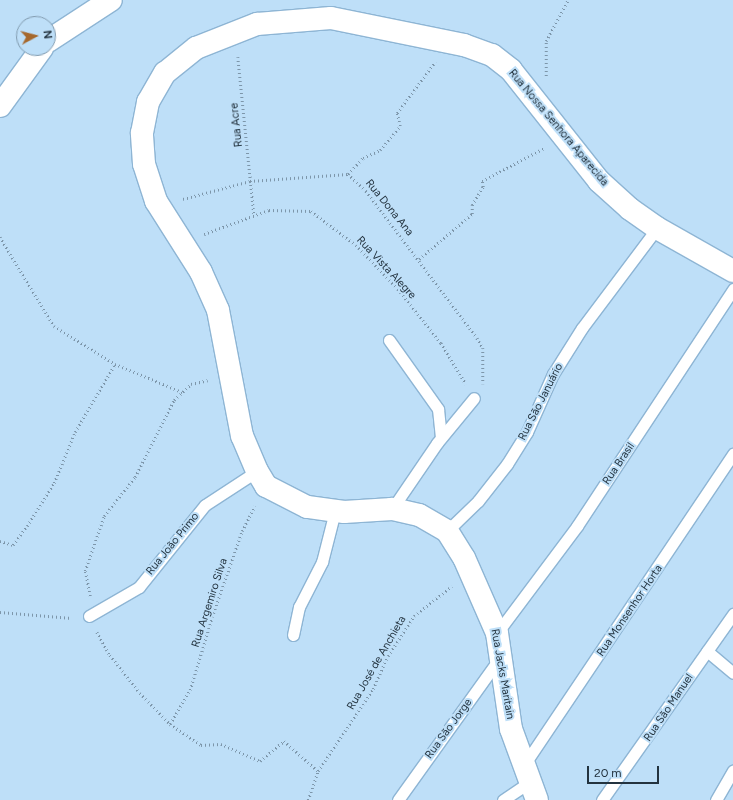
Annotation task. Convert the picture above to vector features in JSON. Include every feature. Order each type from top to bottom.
[{"type":"street","points":[[56,36],[111,0]]},
{"type":"street","name":"Rua Nossa Senhora Aparecida","points":[[261,479],[242,436],[232,375],[218,310],[182,242],[159,206],[144,164],[142,134],[148,102],[165,73],[196,48],[257,24],[290,19],[331,18],[449,42],[492,55],[511,70],[599,181],[656,228],[733,272]]},
{"type":"street","points":[[0,106],[36,56]]},
{"type":"street","points":[[261,479],[307,507],[335,511],[392,509],[419,515],[447,531]]},
{"type":"street","name":"Rua Jacks Maritain","points":[[447,531],[470,572],[497,634],[511,729],[530,783]]},
{"type":"lane","name":"Rua São Januário","points":[[447,531],[478,501],[507,464],[527,432],[553,374],[582,328],[656,228]]},
{"type":"lane","name":"Rua Brasil","points":[[497,634],[577,526],[733,289]]},
{"type":"lane","points":[[389,340],[438,409],[441,437]]},
{"type":"lane","points":[[392,509],[441,437],[474,398]]},
{"type":"lane","name":"Rua Monsenhor Horta","points":[[530,783],[733,454]]},
{"type":"lane","name":"Rua João Primo","points":[[89,616],[139,588],[205,506],[261,479]]},
{"type":"lane","points":[[293,635],[299,607],[322,562],[335,511]]},
{"type":"lane","name":"Rua São Manuel","points":[[602,800],[733,614]]},
{"type":"lane","points":[[707,651],[733,673]]},
{"type":"lane","name":"Rua São Jorge","points":[[398,800],[501,657]]},
{"type":"lane","points":[[716,800],[733,770]]},
{"type":"lane","points":[[503,800],[530,783]]},
{"type":"path","points":[[547,115],[546,41],[568,0]]},
{"type":"path","name":"Rua Acre","points":[[236,32],[254,215]]},
{"type":"path","points":[[159,206],[250,181],[348,174],[363,158],[380,150],[400,126],[397,112],[449,42]]},
{"type":"path","points":[[419,259],[472,214],[472,205],[483,187],[482,181],[564,137]]},
{"type":"path","name":"Rua Dona Ana","points":[[348,174],[366,191],[419,259],[483,348],[484,382],[474,398]]},
{"type":"path","name":"Rua Vista Alegre","points":[[182,242],[269,210],[311,211],[356,245],[398,289],[441,343],[474,398]]},
{"type":"path","points":[[0,237],[54,326],[114,364],[182,392]]},
{"type":"path","points":[[0,541],[13,545],[27,526],[54,483],[76,432],[114,364]]},
{"type":"path","points":[[99,611],[88,591],[84,571],[104,516],[135,477],[153,436],[182,392],[191,384],[232,375]]},
{"type":"path","name":"Rua Argemiro Silva","points":[[170,724],[190,690],[242,531],[261,479]]},
{"type":"path","name":"Rua José de Anchieta","points":[[308,800],[318,771],[373,689],[388,656],[414,616],[470,572]]},
{"type":"path","points":[[0,612],[62,619],[89,616],[110,655],[170,724],[201,745],[221,744],[260,761],[284,741],[318,771]]}]
